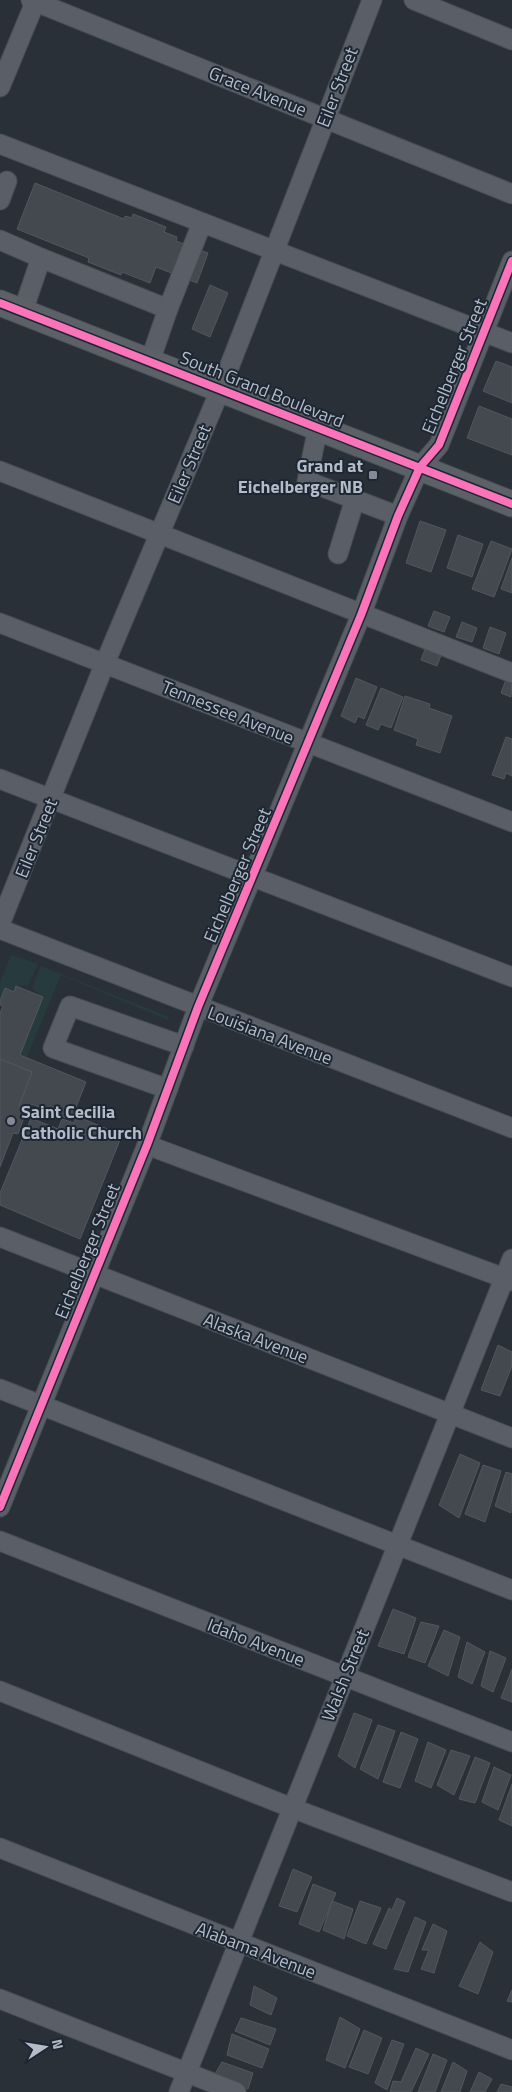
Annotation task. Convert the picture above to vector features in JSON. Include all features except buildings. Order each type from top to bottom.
[{"type":"main road","name":"South Grand Boulevard","points":[[0,303],[221,388],[512,504]]},
{"type":"street","name":"Eiler Street","points":[[0,924],[52,799],[105,663],[221,388],[276,251],[325,118],[372,0]]},
{"type":"street","points":[[414,0],[512,40]]},
{"type":"street","name":"Grace Avenue","points":[[34,1],[512,194]]},
{"type":"street","points":[[0,86],[34,1]]},
{"type":"street","points":[[0,144],[512,343]]},
{"type":"street","points":[[0,200],[8,180]]},
{"type":"street","points":[[150,361],[202,223]]},
{"type":"street","points":[[0,240],[168,309]]},
{"type":"street","points":[[23,311],[41,258]]},
{"type":"street","name":"Eichelberger Street","points":[[0,1507],[147,1145],[198,1007],[309,744],[361,615],[398,516],[420,467],[439,445],[512,261]]},
{"type":"street","points":[[318,427],[307,481],[398,516]]},
{"type":"street","points":[[0,471],[512,673]]},
{"type":"street","points":[[338,554],[354,499]]},
{"type":"street","name":"Tennessee Avenue","points":[[0,623],[512,822]]},
{"type":"street","points":[[0,779],[512,977]]},
{"type":"street","name":"Louisiana Avenue","points":[[0,929],[512,1128]]},
{"type":"street","points":[[168,1089],[53,1048],[70,1006],[184,1046]]},
{"type":"street","points":[[147,1145],[508,1280]]},
{"type":"street","name":"Alaska Avenue","points":[[0,1237],[512,1438]]},
{"type":"street","name":"Walsh Street","points":[[179,2092],[450,1414],[508,1280],[512,1260]]},
{"type":"street","points":[[0,1389],[512,1590]]},
{"type":"street","name":"Idaho Avenue","points":[[0,1541],[512,1742]]},
{"type":"street","points":[[0,1691],[292,1808],[512,1892]]},
{"type":"street","name":"Alabama Avenue","points":[[0,1848],[237,1944],[512,2050]]},
{"type":"street","points":[[0,1998],[236,2092]]},
{"type":"green space","points":[[11,955],[38,964],[28,986],[18,985],[14,992],[5,988],[0,1001],[0,983]]},
{"type":"green space","points":[[41,966],[169,1017],[168,1020],[61,975],[27,1057],[20,1055],[42,997],[32,988]]},
{"type":"cycle path","points":[[0,1507],[147,1145],[198,1007],[361,615],[398,516],[420,467],[439,445],[512,261]]},
{"type":"cycle path","points":[[0,303],[512,504]]},
{"type":"place","name":"Grand at Eichelberger NB","points":[[373,475]]},
{"type":"place","name":"Saint Cecilia Catholic Church","points":[[11,1121]]}]
